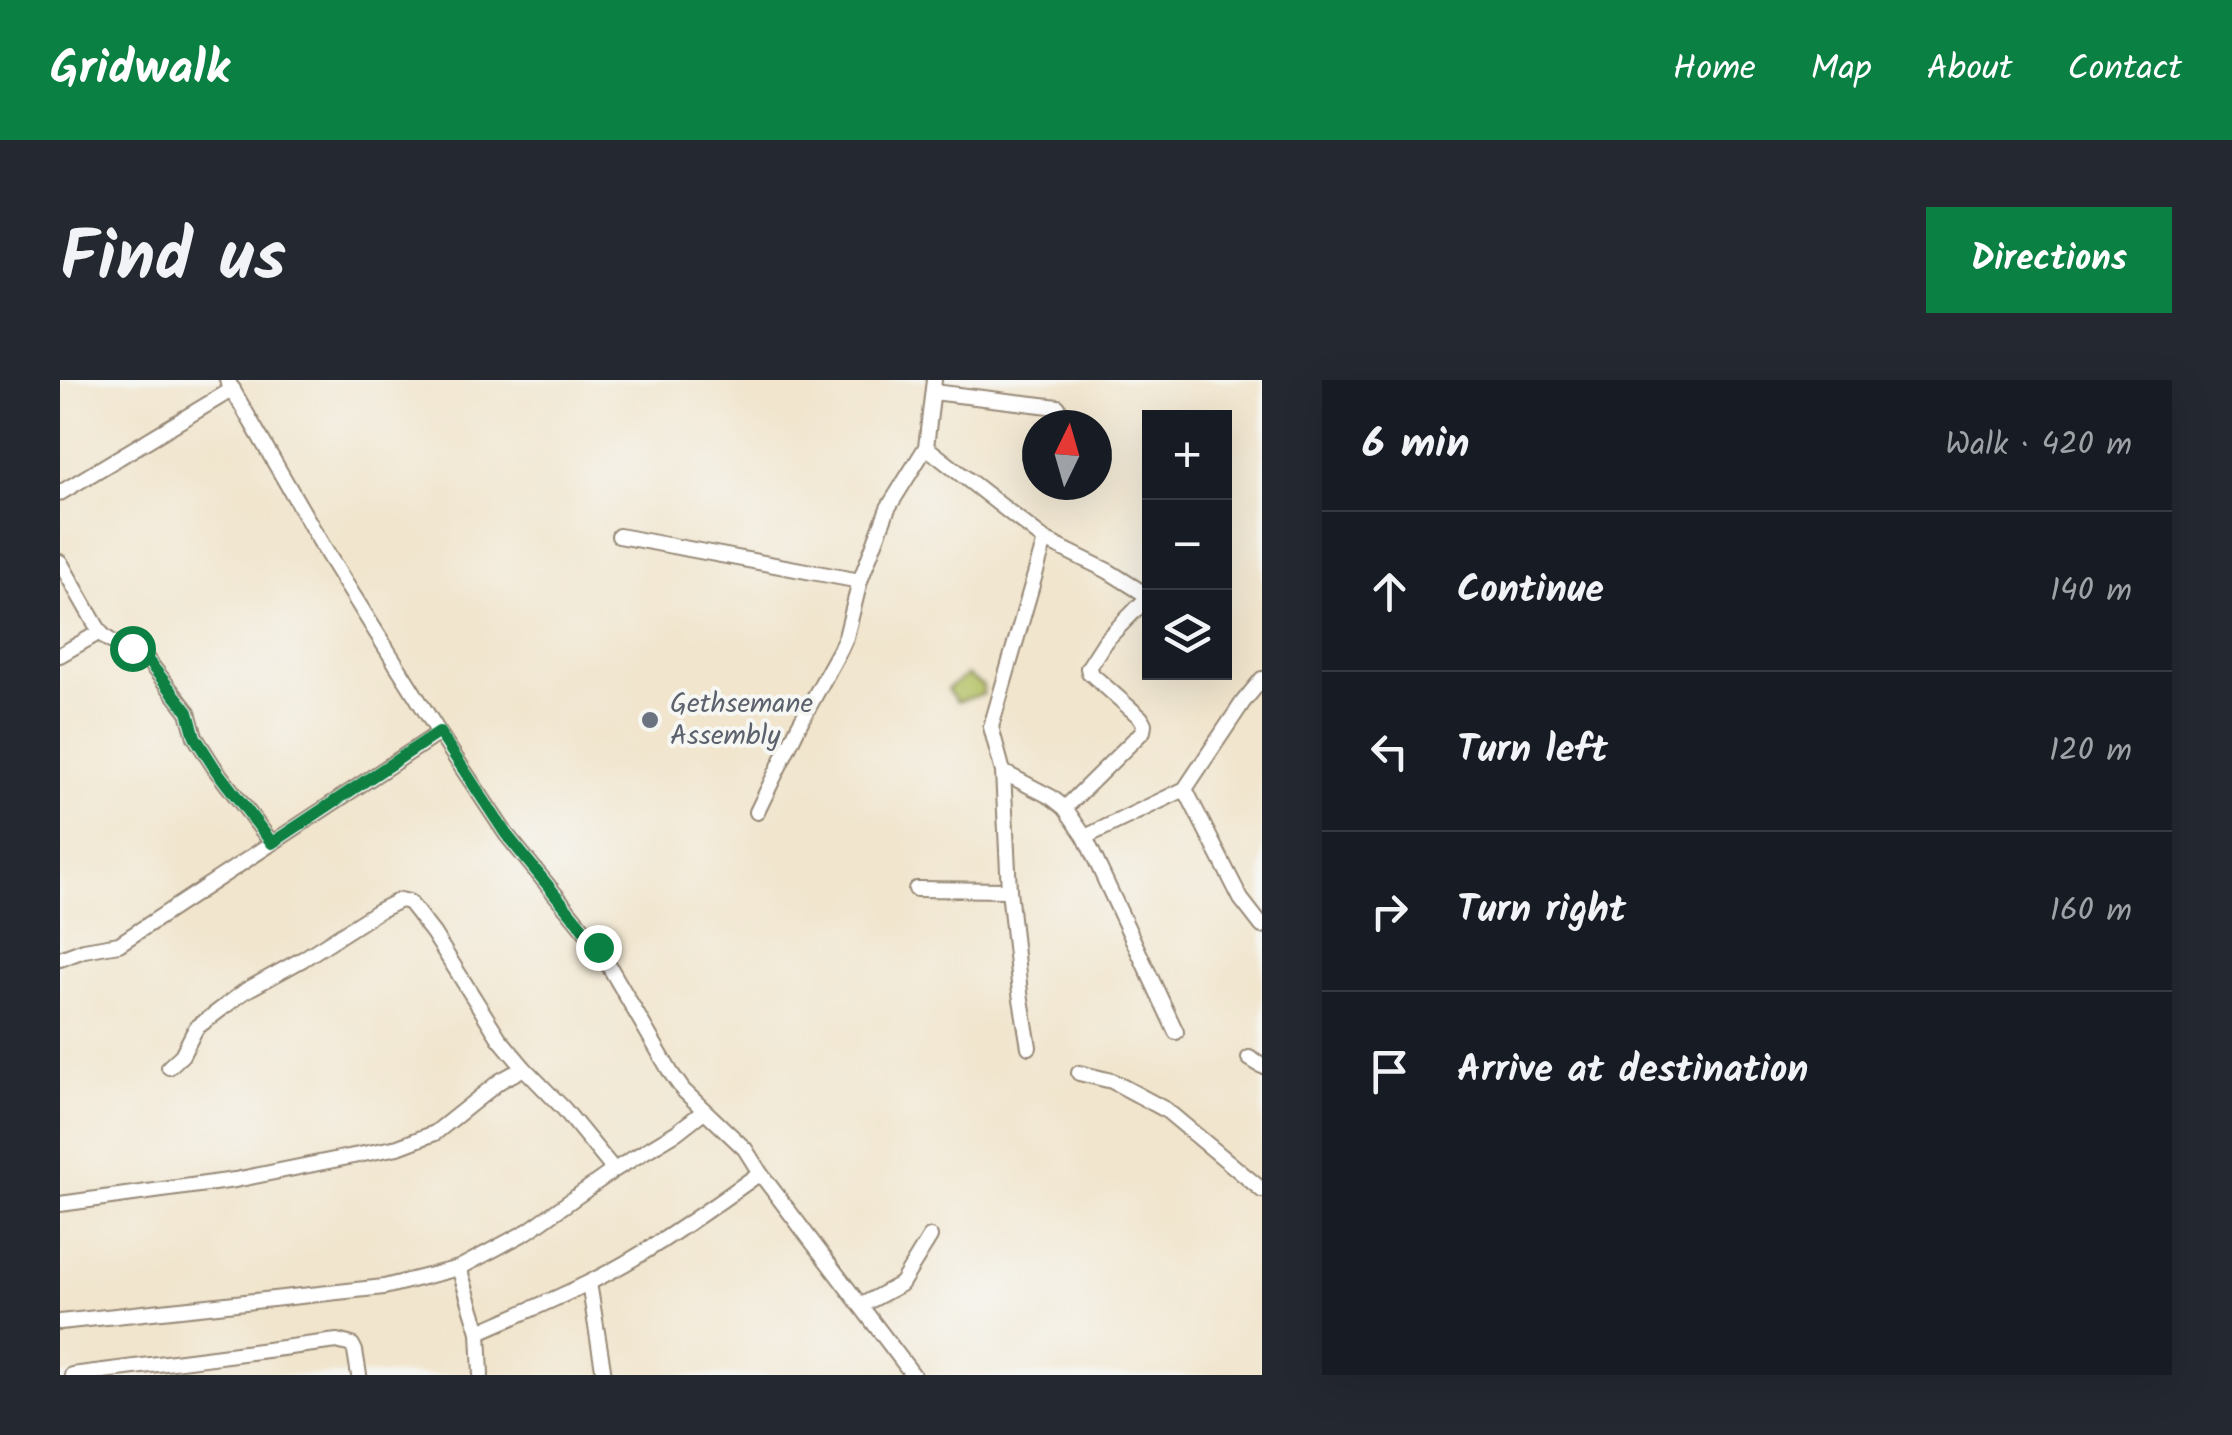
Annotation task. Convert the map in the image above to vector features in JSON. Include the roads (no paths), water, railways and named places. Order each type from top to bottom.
[{"type":"street","points":[[60,494],[230,384],[328,556],[506,834],[598,947],[670,1073],[745,1149],[862,1306],[906,1374]]},
{"type":"street","points":[[757,812],[846,637],[860,581],[888,508],[926,447],[933,386],[1058,407]]},
{"type":"street","points":[[926,447],[1044,540],[1142,591]]},
{"type":"street","points":[[619,536],[860,581]]},
{"type":"street","points":[[1030,1047],[1020,992],[1003,772],[992,735],[992,720],[1044,540]]},
{"type":"street","points":[[60,562],[108,642],[139,651],[188,712],[195,737],[216,770],[272,843]]},
{"type":"street","points":[[1065,808],[1143,731],[1141,718],[1088,672],[1106,640],[1142,602]]},
{"type":"street","points":[[60,656],[100,632]]},
{"type":"street","points":[[1085,837],[1185,789],[1262,679]]},
{"type":"street","points":[[60,959],[120,944],[439,732]]},
{"type":"street","points":[[1003,772],[1038,788],[1065,808],[1085,837],[1176,1032]]},
{"type":"street","points":[[1185,789],[1240,899],[1262,926]]},
{"type":"street","points":[[916,890],[1010,890]]},
{"type":"street","points":[[169,1067],[182,1056],[196,1028],[206,1018],[245,991],[400,900],[409,902],[499,1038],[614,1170]]},
{"type":"street","points":[[60,1204],[235,1180],[398,1147],[435,1133],[500,1081],[524,1068]]},
{"type":"street","points":[[1079,1073],[1112,1081],[1166,1110],[1262,1190]]},
{"type":"street","points":[[60,1322],[384,1287],[459,1268],[528,1230],[614,1170],[665,1141],[704,1111]]},
{"type":"street","points":[[479,1332],[589,1283],[683,1228],[760,1173]]},
{"type":"street","points":[[862,1306],[900,1284],[930,1237]]},
{"type":"street","points":[[459,1268],[479,1332],[481,1375]]},
{"type":"street","points":[[589,1283],[604,1375]]},
{"type":"street","points":[[72,1375],[337,1341],[352,1345],[359,1375]]},
{"type":"place","name":"Gethsemane Assembly","points":[[650,720]]}]
